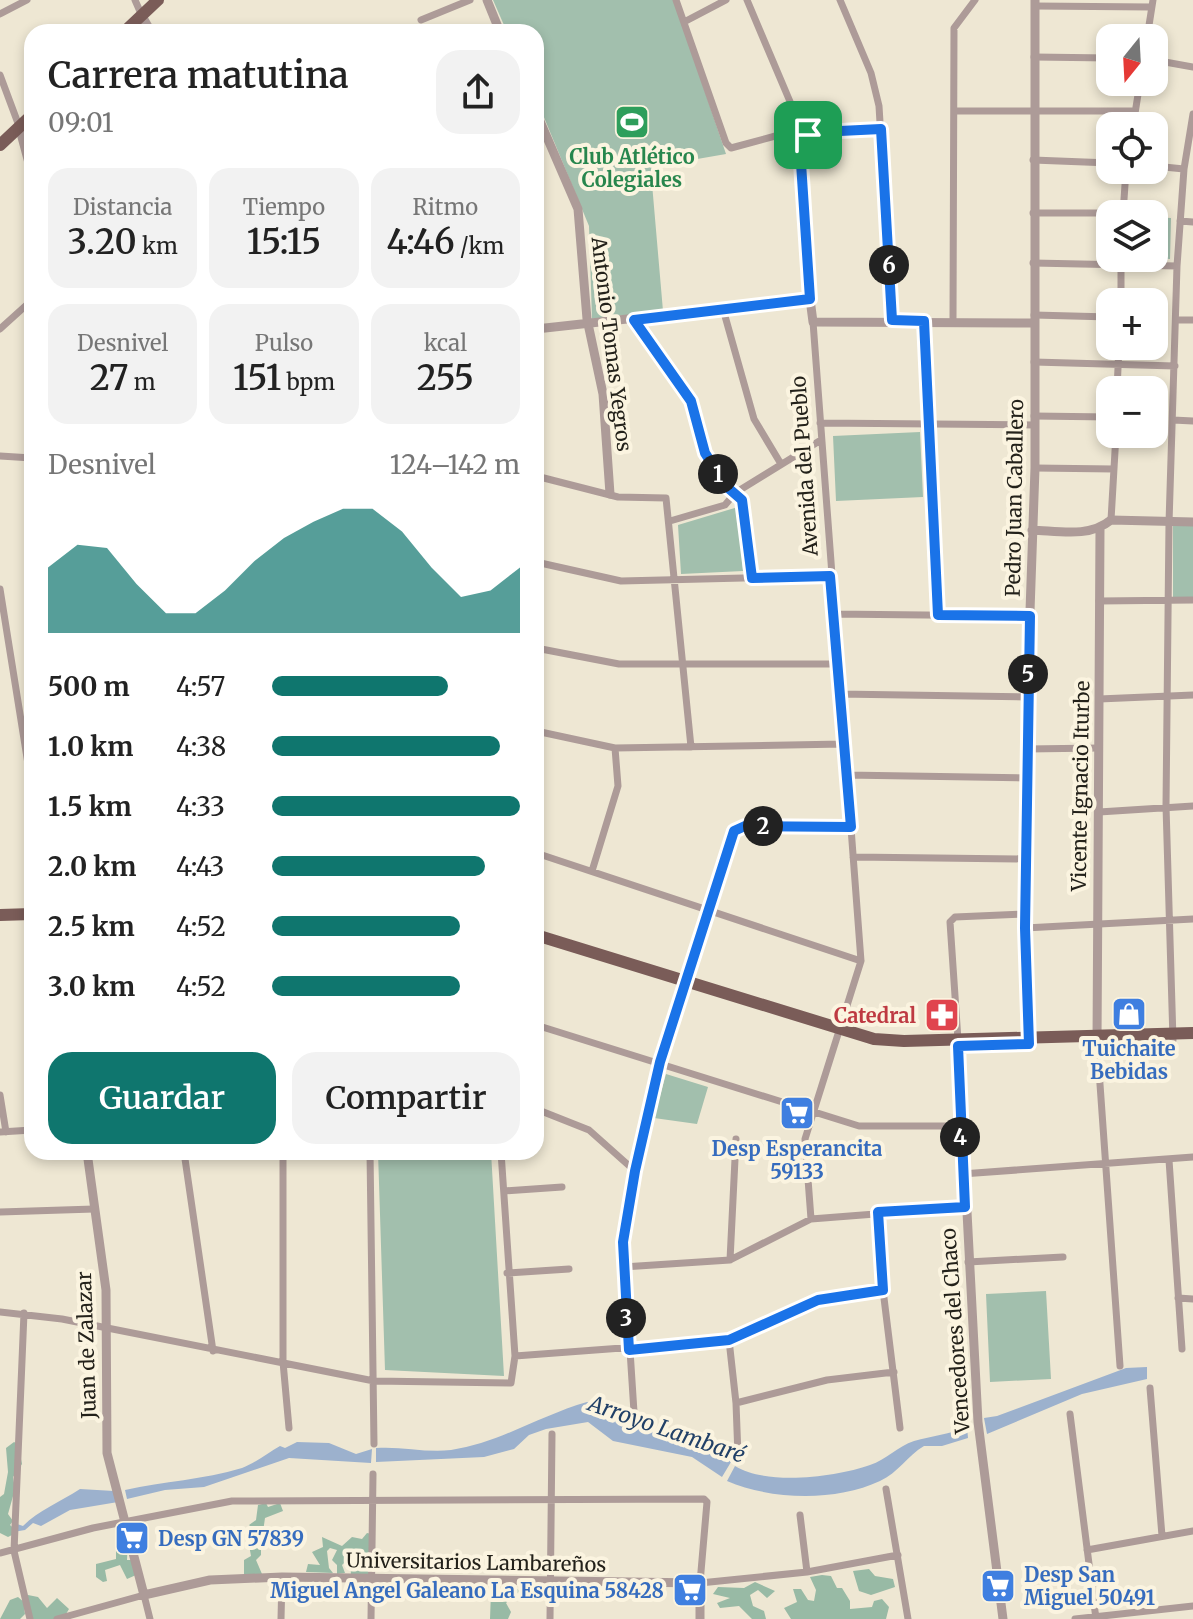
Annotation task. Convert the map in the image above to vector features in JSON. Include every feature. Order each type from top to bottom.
[{"type":"main road","points":[[133,24],[158,0]]},
{"type":"main road","points":[[0,145],[24,122]]},
{"type":"main road","points":[[0,915],[24,914]]},
{"type":"main road","points":[[0,922],[24,920]]},
{"type":"main road","points":[[544,938],[581,953]]},
{"type":"main road","points":[[544,943],[890,1047],[1173,1037],[1193,1033]]},
{"type":"main road","points":[[1173,1037],[1193,1040]]},
{"type":"street","points":[[0,14],[27,0]]},
{"type":"street","points":[[135,0],[146,24]]},
{"type":"street","points":[[421,20],[470,0]]},
{"type":"street","points":[[487,0],[497,24]]},
{"type":"street","points":[[676,0],[726,143],[739,148],[786,133],[881,129]]},
{"type":"street","points":[[684,22],[726,0]]},
{"type":"street","name":"Avenida del Pueblo","points":[[747,0],[794,111],[799,133],[832,614],[861,961],[805,1139],[811,1219]]},
{"type":"street","points":[[840,0],[871,73],[881,129],[892,320]]},
{"type":"street","points":[[953,321],[955,24],[975,0]]},
{"type":"street","points":[[1035,3],[1152,3],[1149,24]]},
{"type":"street","name":"Pedro Juan Caballero","points":[[1029,1041],[1025,928],[1027,697],[1035,468],[1035,3]]},
{"type":"street","points":[[1034,57],[1096,58]]},
{"type":"street","points":[[1168,63],[1193,67]]},
{"type":"street","points":[[0,75],[24,144]]},
{"type":"street","points":[[954,111],[1034,108],[1135,111],[1138,96]]},
{"type":"street","points":[[1173,1037],[1166,806],[1169,523],[1177,266],[1184,169],[1193,114]]},
{"type":"street","name":"Antonio Tomas Yegros","points":[[544,130],[578,209],[590,325],[603,394],[610,494]]},
{"type":"street","points":[[1033,160],[1096,162]]},
{"type":"street","points":[[1168,167],[1184,169]]},
{"type":"street","points":[[1033,213],[1096,213]]},
{"type":"street","points":[[1180,221],[1193,222]]},
{"type":"street","points":[[1033,263],[1096,262]]},
{"type":"street","points":[[1168,265],[1177,266]]},
{"type":"street","points":[[544,328],[810,299]]},
{"type":"street","points":[[0,329],[24,307]]},
{"type":"street","points":[[723,309],[754,419],[781,464]]},
{"type":"street","points":[[813,322],[1096,317]]},
{"type":"street","points":[[634,320],[686,392],[694,408],[700,444],[727,487],[745,508],[752,578]]},
{"type":"street","points":[[1177,320],[1193,320]]},
{"type":"street","points":[[924,321],[938,615]]},
{"type":"street","points":[[1118,360],[1118,376]]},
{"type":"street","points":[[1034,362],[1175,366]]},
{"type":"street","points":[[820,423],[1096,418]]},
{"type":"street","points":[[1173,420],[1193,421]]},
{"type":"street","points":[[670,521],[725,505],[735,493],[821,440]]},
{"type":"street","points":[[1111,520],[1115,448]]},
{"type":"street","points":[[0,456],[24,458]]},
{"type":"street","points":[[1035,468],[1114,469]]},
{"type":"street","points":[[544,478],[610,494],[666,498],[691,747]]},
{"type":"street","points":[[1032,530],[1100,529],[1111,520],[1193,522]]},
{"type":"street","name":"Vicente Ignacio Iturbe","points":[[1097,1039],[1100,529]]},
{"type":"street","points":[[544,564],[621,581],[830,576]]},
{"type":"street","points":[[0,589],[24,739]]},
{"type":"street","points":[[1099,601],[1193,600]]},
{"type":"street","points":[[832,614],[1030,616]]},
{"type":"street","points":[[544,650],[596,662],[684,666],[836,664]]},
{"type":"street","points":[[839,694],[1027,697]]},
{"type":"street","points":[[1099,699],[1193,695]]},
{"type":"street","points":[[20,714],[24,713]]},
{"type":"street","points":[[544,733],[615,748],[843,744]]},
{"type":"street","points":[[592,871],[618,786],[615,748]]},
{"type":"street","points":[[1027,749],[1099,748]]},
{"type":"street","points":[[846,775],[1027,778]]},
{"type":"street","points":[[1099,812],[1193,806]]},
{"type":"street","points":[[634,1412],[623,1242],[635,1171],[660,1062],[734,831],[738,828],[851,827]]},
{"type":"street","points":[[544,856],[861,961]]},
{"type":"street","points":[[853,857],[1027,859]]},
{"type":"street","points":[[958,1043],[950,922],[955,917],[1026,914]]},
{"type":"street","points":[[1025,928],[1193,919]]},
{"type":"street","points":[[544,1027],[812,1112],[878,1129],[960,1126]]},
{"type":"street","points":[[1097,1039],[1120,1366]]},
{"type":"street","name":"Vencedores del Chaco","points":[[958,1043],[962,1174],[979,1441],[1003,1619]]},
{"type":"street","points":[[0,1095],[3,1132],[24,1131]]},
{"type":"street","points":[[544,1111],[572,1120],[589,1130],[635,1171]]},
{"type":"street","points":[[730,1260],[736,1139]]},
{"type":"street","points":[[962,1174],[1193,1157]]},
{"type":"street","name":"Juan de Zalazar","points":[[88,1160],[108,1328],[107,1453],[126,1520]]},
{"type":"street","points":[[185,1160],[213,1351]]},
{"type":"street","points":[[283,1160],[283,1362],[289,1428]]},
{"type":"street","points":[[370,1160],[374,1444]]},
{"type":"street","points":[[0,1312],[24,1313],[108,1328],[374,1381],[511,1383],[515,1356],[502,1160]]},
{"type":"street","points":[[1169,1160],[1182,1349]]},
{"type":"street","points":[[504,1191],[562,1187]]},
{"type":"street","points":[[623,1267],[730,1260],[811,1219],[965,1207]]},
{"type":"street","points":[[0,1212],[94,1209]]},
{"type":"street","points":[[878,1212],[883,1290],[900,1428]]},
{"type":"street","points":[[968,1262],[1063,1257]]},
{"type":"street","points":[[507,1273],[569,1269]]},
{"type":"street","points":[[515,1356],[629,1350],[729,1340],[818,1300],[883,1290]]},
{"type":"street","points":[[1178,1298],[1193,1299]]},
{"type":"street","points":[[24,1313],[14,1551],[30,1619]]},
{"type":"street","points":[[729,1340],[738,1456]]},
{"type":"street","points":[[736,1403],[827,1380],[894,1372]]},
{"type":"street","points":[[1150,1388],[1162,1536]]},
{"type":"street","points":[[1070,1414],[1096,1617]]},
{"type":"street","points":[[550,1619],[552,1434]]},
{"type":"street","points":[[371,1619],[373,1474]]},
{"type":"street","points":[[886,1489],[908,1619]]},
{"type":"street","points":[[0,1553],[126,1520],[232,1501],[706,1500],[700,1619]]},
{"type":"street","points":[[800,1515],[807,1572]]},
{"type":"street","points":[[126,1520],[150,1619]]},
{"type":"street","points":[[1087,1550],[1193,1531]]},
{"type":"street","name":"Universitarios Lambareños","points":[[57,1619],[210,1580],[282,1577],[700,1583],[807,1572],[898,1555]]},
{"type":"street","points":[[281,1619],[282,1577]]},
{"type":"street","points":[[1075,1619],[1193,1606]]},
{"type":"green space","name":"Club Atlético Colegiales","points":[[493,0],[674,0],[726,154],[680,162],[651,172],[663,311],[592,319],[589,226],[544,117],[544,24],[504,24]]},
{"type":"green space","points":[[1168,218],[1171,218],[1168,259]]},
{"type":"green space","points":[[920,432],[923,497],[836,501],[833,436]]},
{"type":"green space","points":[[738,507],[743,571],[681,574],[678,525]]},
{"type":"green space","points":[[1173,526],[1193,526],[1193,597],[1173,598]]},
{"type":"green space","points":[[666,1074],[708,1087],[697,1124],[654,1118]]},
{"type":"green space","points":[[378,1160],[491,1160],[504,1376],[385,1370]]},
{"type":"green space","points":[[1046,1291],[1051,1379],[990,1382],[986,1294]]},
{"type":"green space","points":[[14,1442],[18,1444],[22,1464],[13,1477],[15,1489],[8,1514],[13,1521],[10,1525],[18,1532],[8,1537],[0,1533],[0,1497],[4,1494],[8,1472],[6,1448]]},
{"type":"green space","points":[[266,1503],[268,1507],[280,1503],[283,1511],[265,1518],[263,1532],[256,1535],[269,1541],[261,1547],[261,1555],[256,1560],[262,1574],[244,1576],[244,1560],[251,1556],[249,1545],[260,1546],[246,1534],[253,1529],[249,1525],[256,1520],[258,1505]]},
{"type":"green space","points":[[367,1533],[372,1534],[372,1574],[351,1576],[350,1554],[345,1555],[347,1560],[342,1565],[345,1573],[337,1574],[337,1565],[332,1560],[337,1550],[330,1548],[327,1551],[329,1568],[333,1573],[306,1572],[308,1564],[320,1565],[312,1552],[323,1547],[322,1537],[342,1546],[352,1537],[362,1539]]},
{"type":"green space","points":[[122,1536],[128,1539],[127,1560],[132,1560],[136,1575],[127,1579],[120,1565],[105,1570],[107,1581],[103,1582],[96,1577],[96,1564],[116,1559],[116,1543]]},
{"type":"green space","points":[[869,1569],[875,1576],[893,1579],[895,1587],[871,1595],[859,1591],[853,1571]]},
{"type":"green space","points":[[831,1576],[837,1588],[842,1588],[850,1601],[850,1609],[872,1607],[874,1601],[882,1599],[889,1607],[886,1619],[791,1619],[784,1608],[797,1602],[793,1589],[801,1589],[808,1600],[814,1601],[816,1590],[810,1577]]},
{"type":"green space","points":[[755,1582],[775,1591],[767,1598],[758,1590],[750,1595],[753,1606],[764,1611],[766,1619],[752,1619],[739,1606],[720,1608],[717,1603],[730,1598],[713,1594],[718,1587],[744,1588]]},
{"type":"green space","points":[[515,1587],[520,1591],[506,1603],[511,1612],[508,1619],[490,1619],[491,1591]]},
{"type":"green space","points":[[28,1595],[38,1597],[47,1608],[57,1598],[69,1609],[63,1619],[27,1619],[24,1607],[25,1614],[20,1619],[0,1619],[10,1600],[18,1597],[25,1603]]},
{"type":"water","points":[[1147,1367],[1147,1379],[1082,1394],[987,1434],[984,1418],[997,1416],[1126,1368]]},
{"type":"water","points":[[594,1402],[609,1416],[645,1431],[666,1430],[713,1444],[731,1462],[722,1477],[692,1457],[613,1441],[588,1422],[546,1429],[529,1435],[514,1449],[484,1457],[376,1462],[376,1448],[451,1450],[503,1435]]},
{"type":"water","points":[[967,1427],[968,1438],[942,1446],[924,1446],[886,1478],[843,1493],[783,1495],[727,1481],[735,1466],[765,1476],[783,1478],[821,1476],[856,1469],[876,1463],[914,1441]]},
{"type":"water","points":[[297,1442],[329,1443],[356,1454],[372,1449],[371,1463],[289,1458],[204,1487],[165,1490],[127,1499],[125,1490],[242,1468],[280,1446],[285,1448]]},
{"type":"water","points":[[80,1489],[114,1491],[118,1502],[70,1510],[41,1526],[33,1523],[25,1530],[13,1532],[17,1524],[23,1526]]},
{"type":"place","name":"Club Atlético Colegiales","points":[[632,122]]},
{"type":"place","name":"Tuichaite Bebidas","points":[[1129,1014]]},
{"type":"place","name":"Catedral","points":[[942,1015]]},
{"type":"place","name":"Desp Esperancita 59133","points":[[797,1113]]},
{"type":"place","name":"Desp GN 57839","points":[[132,1538]]},
{"type":"place","name":"Desp San Miguel 50491","points":[[998,1586]]},
{"type":"place","name":"Miguel Angel Galeano La Esquina 58428","points":[[690,1590]]},
{"type":"route","points":[[881,129],[892,320],[924,321],[938,615],[1030,616],[1025,928],[1029,1044],[958,1046],[965,1207],[878,1212],[883,1290],[818,1300],[729,1340],[629,1350],[623,1242],[635,1171],[660,1062],[734,831],[745,826],[851,827],[830,576],[752,578],[742,500],[727,487],[700,444],[694,408],[686,391],[634,320],[810,299],[799,133],[808,135],[881,129]]},
{"type":"water label","name":"Arroyo Lambaré","points":[[667,1429]]}]
